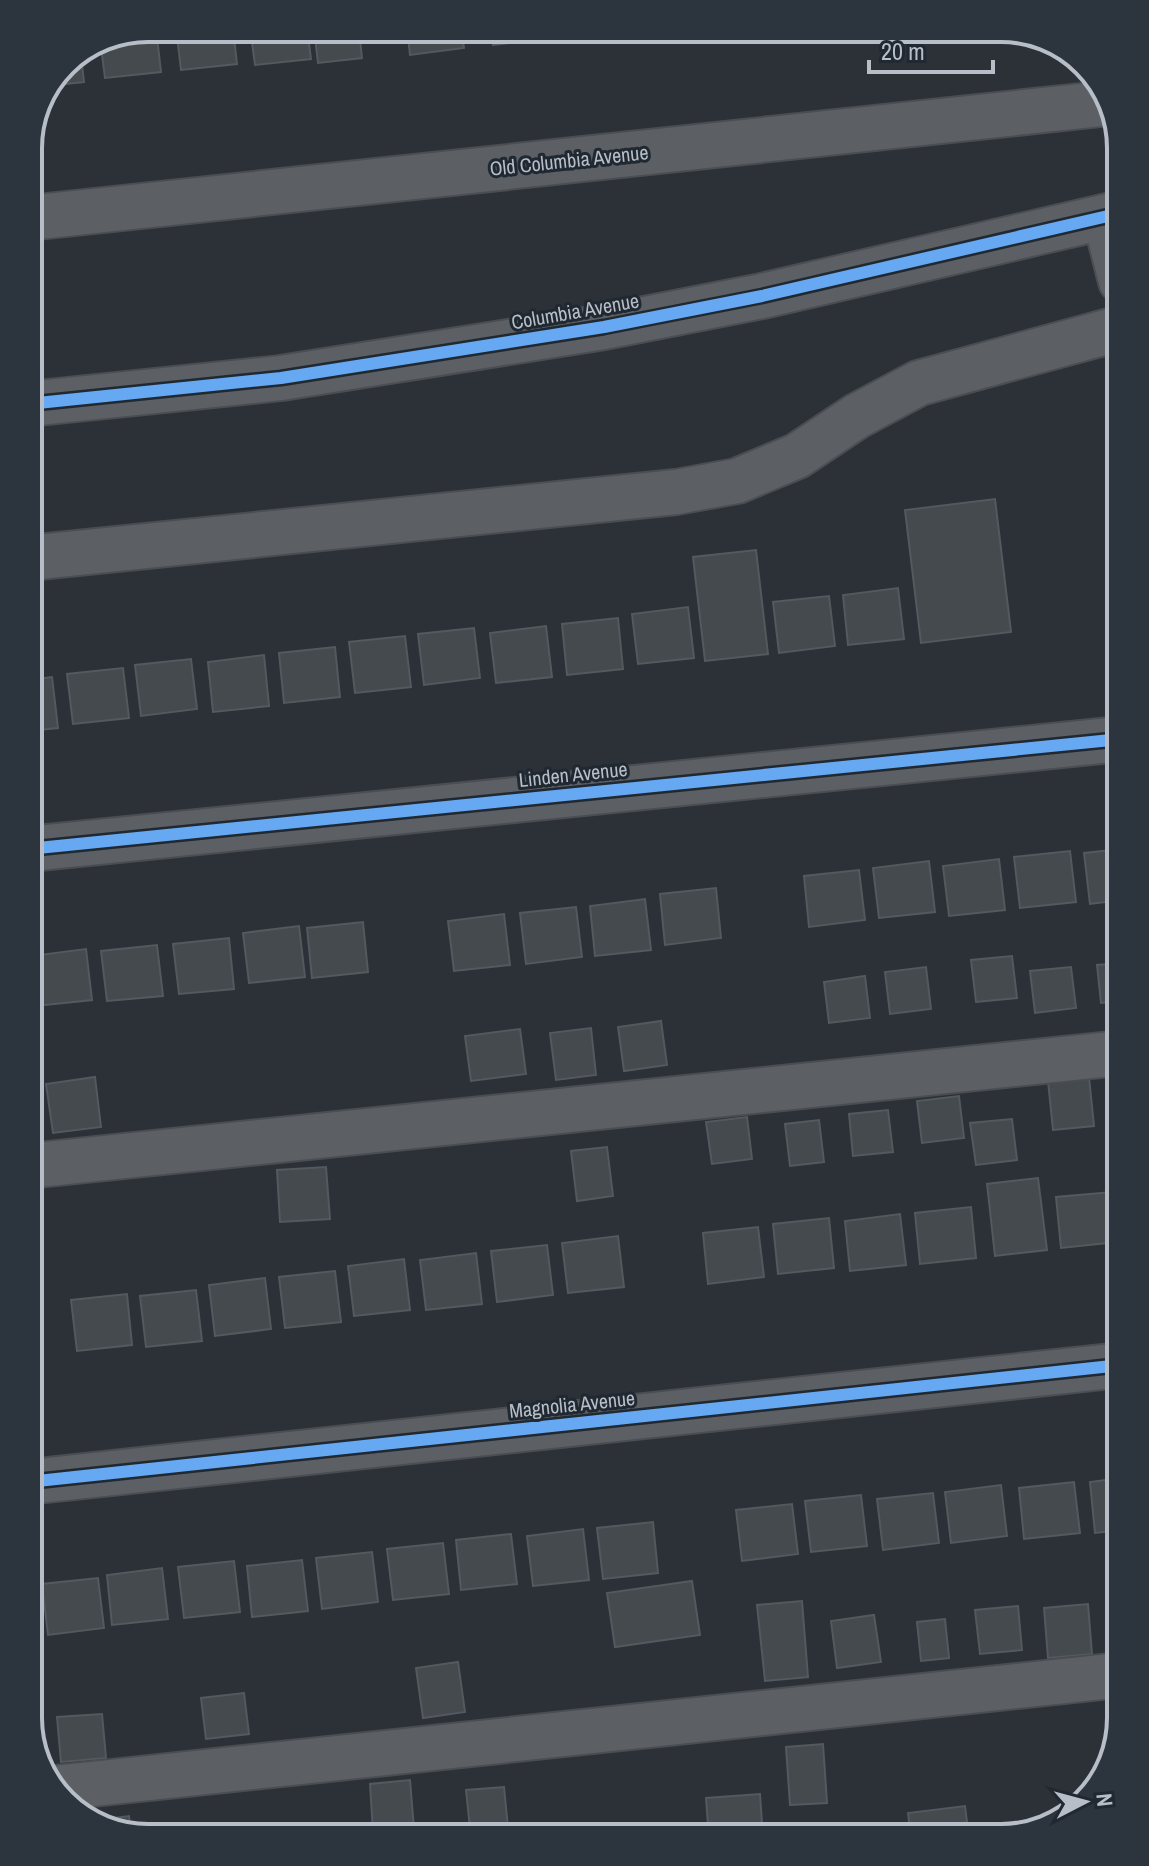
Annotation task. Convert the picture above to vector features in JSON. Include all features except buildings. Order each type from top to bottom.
[{"type":"street","name":"Old Columbia Avenue","points":[[42,217],[1097,104]]},
{"type":"street","name":"Columbia Avenue","points":[[42,403],[281,378],[604,327],[762,296],[1107,216]]},
{"type":"street","points":[[42,557],[676,492],[737,481],[797,456],[857,416],[919,383],[1107,332]]},
{"type":"street","name":"Linden Avenue","points":[[42,848],[1107,740]]},
{"type":"street","points":[[42,1165],[1107,1054]]},
{"type":"street","name":"Magnolia Avenue","points":[[42,1481],[1107,1366]]},
{"type":"street","points":[[67,1787],[1107,1676]]},
{"type":"cycle path","points":[[42,403],[281,378],[604,327],[762,296],[1107,216]]},
{"type":"cycle path","points":[[42,848],[1107,740]]},
{"type":"cycle path","points":[[42,1481],[1107,1366]]}]
